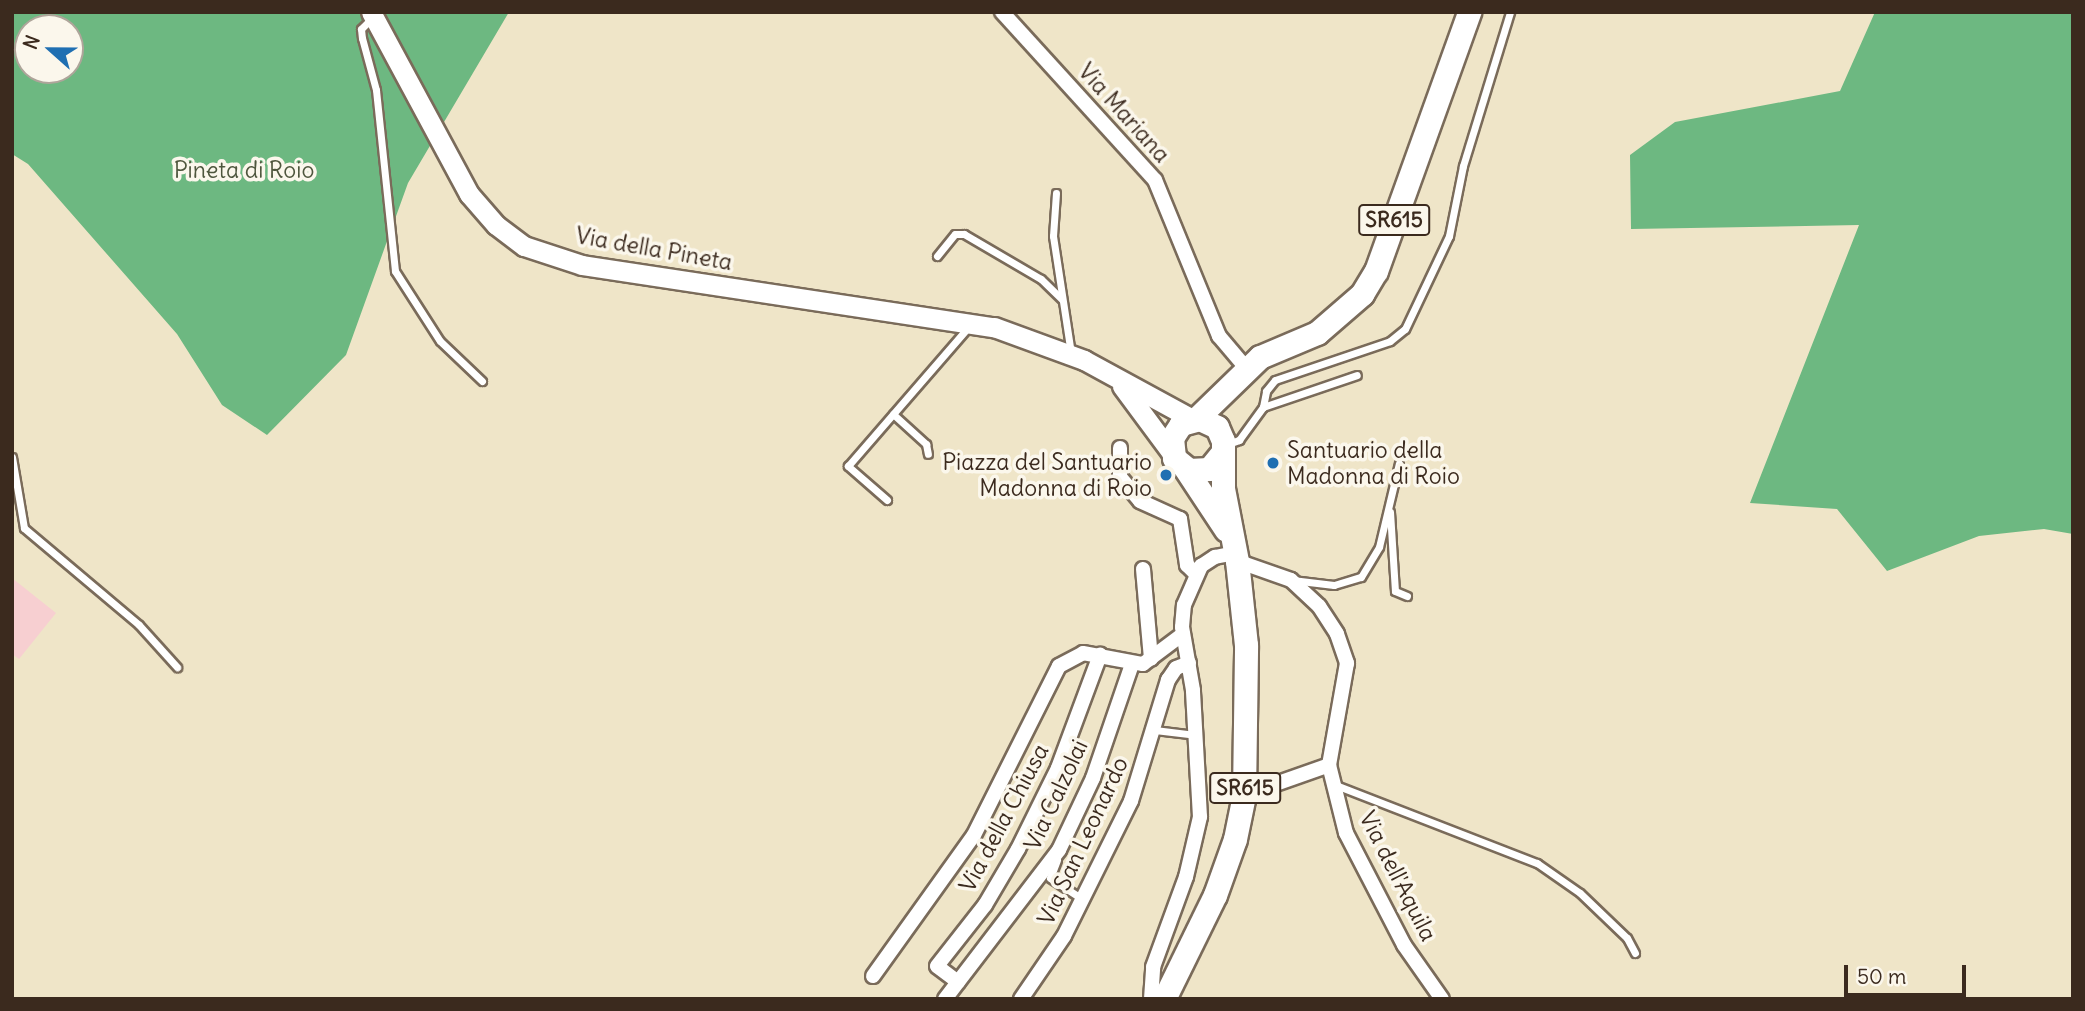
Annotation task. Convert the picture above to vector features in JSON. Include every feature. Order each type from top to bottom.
[{"type":"main road","name":"SR615","points":[[1236,551],[1179,462],[1173,434],[1194,419],[1243,372],[1272,349],[1333,324],[1362,294],[1376,271],[1469,12]]},
{"type":"main road","name":"Via della Pineta","points":[[372,14],[469,194],[496,225],[524,246],[582,265],[973,322],[1071,354],[1194,419]]},
{"type":"main road","name":"Via della Pineta","points":[[1102,370],[1128,393],[1179,462]]},
{"type":"main road","name":"SR615","points":[[1164,999],[1220,883],[1244,795],[1246,645],[1236,551],[1223,488],[1226,403],[1243,372]]},
{"type":"main road","points":[[1179,462],[1209,468],[1223,447],[1214,425],[1194,419]]},
{"type":"street","name":"Via Mariana","points":[[1002,12],[1155,180],[1219,336],[1243,372]]},
{"type":"street","points":[[1120,448],[1120,477],[1140,501],[1180,519],[1187,565],[1195,573]]},
{"type":"street","points":[[1151,999],[1154,963],[1198,832],[1196,735],[1189,663],[1182,634],[1185,598],[1195,573],[1211,558],[1236,551]]},
{"type":"street","name":"Via dell'Aquila","points":[[1236,551],[1291,580],[1319,606],[1347,663],[1329,765],[1346,833],[1404,945],[1442,999]]},
{"type":"street","points":[[1143,569],[1151,659]]},
{"type":"street","points":[[873,976],[974,835],[1056,670],[1077,654],[1100,656],[1132,664],[1151,659],[1182,634]]},
{"type":"street","name":"Via della Chiusa","points":[[958,982],[937,966],[985,905],[1022,843],[1058,768],[1100,656]]},
{"type":"street","name":"Via San Leonardo","points":[[1021,999],[1054,953],[1131,801],[1167,680],[1176,668],[1189,663]]},
{"type":"street","name":"Via Calzolai","points":[[945,999],[1056,855],[1093,778],[1132,664]]},
{"type":"street","points":[[1244,795],[1329,765]]},
{"type":"lane","points":[[1223,447],[1239,440],[1264,407],[1266,391],[1275,380],[1390,341],[1405,329],[1449,236],[1463,166],[1510,12]]},
{"type":"lane","points":[[372,14],[361,29],[376,90],[395,271],[440,341],[482,381]]},
{"type":"lane","points":[[1056,193],[1053,236],[1071,354]]},
{"type":"lane","points":[[937,257],[955,234],[964,234],[1033,274],[1062,299]]},
{"type":"lane","points":[[887,500],[848,466],[973,322]]},
{"type":"lane","points":[[1264,407],[1357,375]]},
{"type":"lane","points":[[893,414],[926,444],[928,454]]},
{"type":"lane","points":[[12,457],[24,528],[139,625],[177,667]]},
{"type":"lane","points":[[1291,580],[1334,585],[1361,578],[1379,547],[1399,463]]},
{"type":"lane","points":[[1389,508],[1395,591],[1407,596]]},
{"type":"lane","points":[[1154,730],[1196,735]]},
{"type":"lane","points":[[1333,784],[1537,863],[1580,893],[1627,938],[1635,953]]},
{"type":"lane","points":[[1056,855],[1050,878],[1082,899]]},
{"type":"shaded area","points":[[12,578],[56,613],[19,659],[12,654]]},
{"type":"green space","name":"Pineta di Roio","points":[[12,12],[509,12],[408,183],[346,355],[267,435],[222,405],[177,334],[28,164],[12,154]]},
{"type":"green space","points":[[1875,12],[2073,12],[2073,534],[2044,529],[1979,536],[1887,571],[1837,509],[1750,503],[1859,225],[1631,229],[1630,155],[1675,122],[1840,91]]},
{"type":"place","name":"Santuario della Madonna di Roio","points":[[1273,463]]},
{"type":"place","name":"Piazza del Santuario Madonna di Roio","points":[[1166,475]]}]
